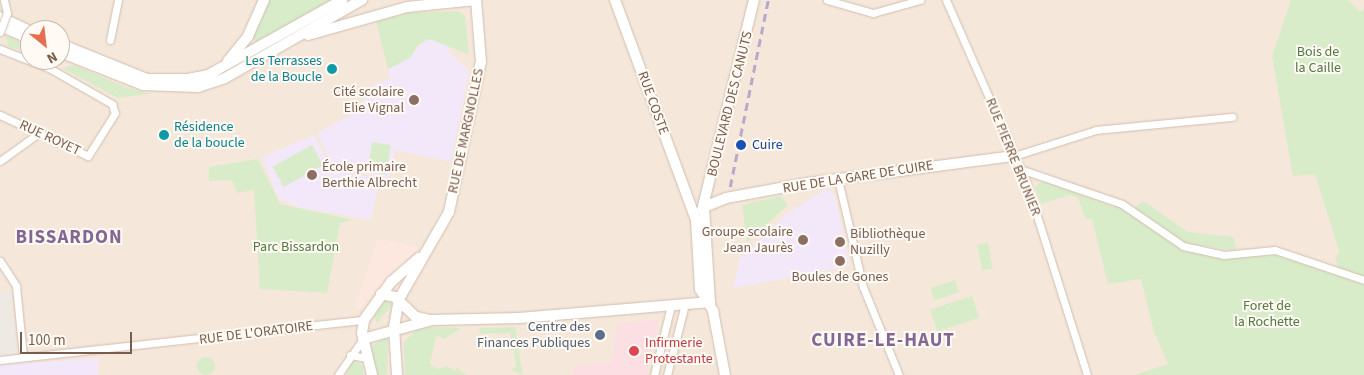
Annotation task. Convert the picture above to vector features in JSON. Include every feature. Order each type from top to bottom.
[{"type":"street","points":[[0,32],[7,13],[4,0]]},
{"type":"street","points":[[110,40],[119,0]]},
{"type":"street","points":[[194,78],[235,54],[264,0]]},
{"type":"street","points":[[70,48],[148,78],[194,78],[222,68],[342,0]]},
{"type":"street","points":[[70,56],[130,82],[170,90],[218,81],[289,43],[362,0]]},
{"type":"street","points":[[289,43],[402,8],[476,0]]},
{"type":"street","name":"RUE DE MARGNOLLES","points":[[396,375],[394,327],[399,299],[448,212],[481,62],[476,0]]},
{"type":"street","name":"RUE COSTE","points":[[615,0],[696,220],[700,289],[710,302]]},
{"type":"street","name":"BOULEVARD DES CANUTS","points":[[704,207],[754,0]]},
{"type":"street","points":[[828,0],[873,13],[920,0]]},
{"type":"street","name":"RUE PIERRE BRUNIER","points":[[946,0],[1020,168],[1087,375]]},
{"type":"street","points":[[0,17],[20,26]]},
{"type":"street","points":[[0,26],[20,35]]},
{"type":"street","name":"RUE ROYET","points":[[0,50],[21,57],[112,104],[114,116],[95,147],[86,155],[0,115]]},
{"type":"street","points":[[1014,156],[1096,130],[1232,117]]},
{"type":"street","points":[[0,161],[40,133]]},
{"type":"street","name":"RUE DE LA GARE DE CUIRE","points":[[704,207],[726,198],[838,179],[1014,156]]},
{"type":"street","points":[[1020,168],[1122,204],[1183,246],[1224,255],[1275,250],[1364,280]]},
{"type":"street","points":[[838,179],[858,272],[899,375]]},
{"type":"street","points":[[691,206],[704,207],[696,220]]},
{"type":"street","name":"RUE COSTE","points":[[704,207],[710,302],[725,375]]},
{"type":"street","name":"RUE DE MARGNOLLES","points":[[364,320],[381,294],[406,267],[424,256]]},
{"type":"street","points":[[0,261],[16,286],[23,356]]},
{"type":"street","points":[[381,294],[399,299],[416,317],[432,320]]},
{"type":"street","points":[[374,333],[432,320],[710,302]]},
{"type":"street","points":[[667,375],[685,304]]},
{"type":"street","points":[[654,375],[672,305]]},
{"type":"street","points":[[338,375],[350,355],[363,339],[374,333],[395,316]]},
{"type":"street","points":[[364,320],[363,339],[372,375]]},
{"type":"street","name":"RUE DE L'ORATOIRE","points":[[0,360],[23,356],[36,359],[364,320]]},
{"type":"street","points":[[350,355],[368,358]]},
{"type":"shaded area","points":[[0,0],[1364,0],[1364,375],[0,375]]},
{"type":"shaded area","name":"Cité scolaire Elie Vignal","points":[[424,40],[436,40],[449,47],[448,51],[469,72],[451,162],[395,150],[389,178],[334,168],[317,133],[357,112],[372,85],[390,79],[388,69],[410,58]]},
{"type":"shaded area","name":"École primaire Berthie Albrecht","points":[[314,135],[332,170],[380,179],[371,220],[297,207],[278,198],[262,157]]},
{"type":"shaded area","name":"Groupe scolaire Jean Jaurès","points":[[828,188],[835,196],[850,266],[734,288],[739,260],[788,213]]},
{"type":"shaded area","points":[[378,239],[419,247],[358,310],[355,305]]},
{"type":"shaded area","points":[[12,291],[17,355],[0,356],[0,293]]},
{"type":"shaded area","name":"Infirmerie Protestante","points":[[658,320],[647,375],[573,375],[572,366],[612,363],[617,323]]},
{"type":"shaded area","points":[[98,358],[98,375],[0,375],[0,365]]},
{"type":"green space","points":[[269,0],[332,0],[257,43],[252,38]]},
{"type":"green space","name":"Bois de la Caille","points":[[1291,0],[1348,0],[1360,12],[1364,9],[1364,277],[1338,268],[1335,255],[1340,254],[1315,174],[1293,176],[1272,56]]},
{"type":"green space","points":[[459,11],[465,16],[469,54],[429,39],[419,44],[410,58],[388,69],[376,22],[409,13]]},
{"type":"green space","points":[[5,35],[20,42],[20,50],[9,47]]},
{"type":"green space","points":[[74,65],[127,88],[150,94],[118,98],[66,70],[70,70],[70,66]]},
{"type":"green space","points":[[372,142],[391,145],[386,175],[367,172]]},
{"type":"green space","points":[[312,145],[323,165],[284,187],[273,167]]},
{"type":"green space","name":"Parc Bissardon","points":[[258,159],[280,204],[353,220],[340,223],[327,293],[260,289],[254,190],[237,193],[232,180],[209,181],[209,167]]},
{"type":"green space","name":"Foret de la Rochette","points":[[1044,181],[1113,207],[1118,205],[1183,250],[1224,258],[1276,254],[1364,285],[1364,375],[1134,375],[1168,364],[1154,332],[1141,279],[1108,284],[1092,219],[1086,220],[1078,198],[1070,195],[1041,204],[1035,186]]},
{"type":"green space","points":[[780,196],[788,205],[747,242],[742,205]]},
{"type":"green space","points":[[1143,201],[1188,232],[1234,237],[1236,251],[1184,243],[1134,208]]},
{"type":"green space","points":[[988,243],[993,269],[982,271],[977,245]]},
{"type":"green space","points":[[955,280],[959,292],[934,300],[930,288]]},
{"type":"green space","points":[[972,296],[979,318],[937,331],[930,310]]},
{"type":"green space","points":[[384,300],[393,304],[377,323],[374,316]]},
{"type":"green space","points":[[419,327],[461,328],[444,339],[436,335],[430,364],[438,369],[446,366],[455,371],[457,367],[466,375],[405,375],[404,342]]},
{"type":"green space","points":[[515,327],[523,375],[511,370],[516,366],[514,350],[508,351],[513,346],[510,333],[480,334],[479,328]]},
{"type":"green space","points":[[388,336],[387,375],[375,375],[370,347]]},
{"type":"green space","points":[[206,357],[212,360],[215,366],[212,372],[206,375],[200,372],[197,366],[200,360]]},
{"type":"green space","points":[[353,361],[362,365],[364,375],[346,375]]},
{"type":"railway","points":[[730,187],[768,0]]},
{"type":"place","name":"Les Terrasses de la Boucle","points":[[332,69]]},
{"type":"place","name":"Cité scolaire Elie Vignal","points":[[414,100]]},
{"type":"place","name":"Résidence de la boucle","points":[[164,135]]},
{"type":"place","name":"Cuire","points":[[741,145]]},
{"type":"place","name":"École primaire Berthie Albrecht","points":[[312,175]]},
{"type":"place","name":"Groupe scolaire Jean Jaurès","points":[[803,240]]},
{"type":"place","name":"Bibliothèque Nuzilly","points":[[840,242]]},
{"type":"place","name":"Boules de Gones","points":[[840,261]]},
{"type":"place","name":"Centre des Finances Publiques","points":[[600,335]]},
{"type":"place","name":"Infirmerie Protestante","points":[[634,351]]},
{"type":"district","name":"BISSARDON","points":[[69,238]]},
{"type":"district","name":"CUIRE-LE-HAUT","points":[[883,341]]}]
